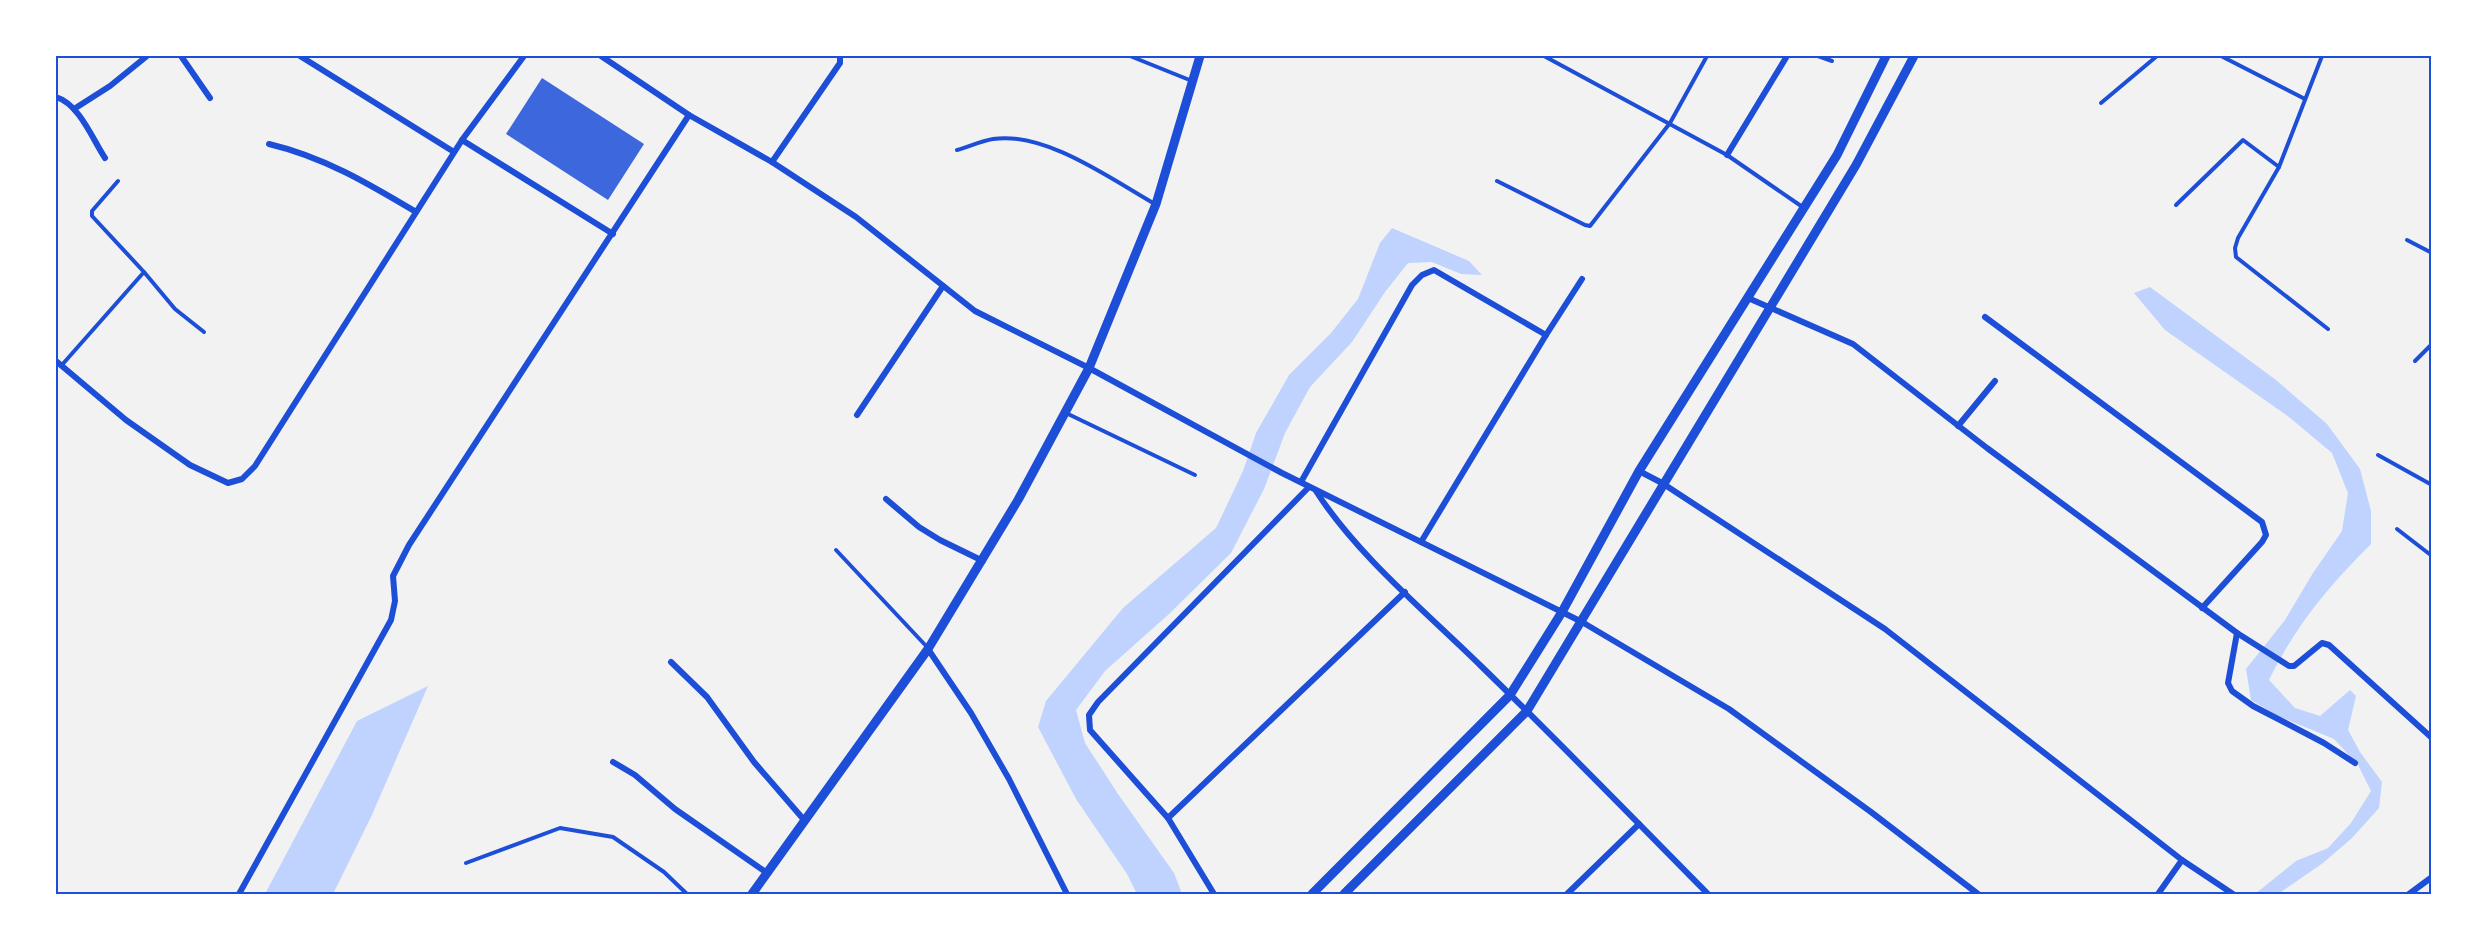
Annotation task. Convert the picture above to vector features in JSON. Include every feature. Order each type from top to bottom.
[{"type":"street","points":[[74,109],[110,86],[147,56]]},
{"type":"street","points":[[181,56],[210,98]]},
{"type":"street","points":[[300,56],[454,152]]},
{"type":"street","points":[[58,364],[126,420],[190,465],[228,483],[242,479],[255,466],[462,140],[524,56]]},
{"type":"street","points":[[601,56],[689,115],[772,162],[856,217],[975,311],[1089,368],[1312,489],[1582,622],[1729,709],[1871,812],[1978,894]]},
{"type":"street","points":[[772,162],[840,63],[840,56]]},
{"type":"street","points":[[752,894],[928,649],[983,561],[1089,368],[1156,204],[1200,56]]},
{"type":"street","points":[[1727,155],[1787,56]]},
{"type":"street","points":[[1312,894],[1510,695],[1562,612],[1639,471],[1837,155],[1886,56]]},
{"type":"street","points":[[1344,894],[1527,711],[1582,622],[1662,483],[1856,165],[1914,56]]},
{"type":"street","points":[[56,97],[64,100],[74,109],[105,158]]},
{"type":"street","points":[[239,894],[391,620],[395,601],[393,576],[398,563],[689,115]]},
{"type":"street","points":[[462,140],[613,234]]},
{"type":"street","points":[[269,144],[298,151],[347,171],[416,212]]},
{"type":"street","points":[[1301,482],[1412,285],[1422,275],[1434,270],[1546,335]]},
{"type":"street","points":[[1421,542],[1582,279]]},
{"type":"street","points":[[857,415],[943,286]]},
{"type":"street","points":[[1748,298],[1853,344],[1958,426],[2249,642],[2294,666],[2315,647],[2322,643],[2329,645],[2432,738]]},
{"type":"street","points":[[1985,317],[2262,522],[2266,535],[2262,542],[2202,608]]},
{"type":"street","points":[[1958,426],[1995,381]]},
{"type":"street","points":[[1639,471],[1662,483],[1885,629],[2182,860],[2233,894]]},
{"type":"street","points":[[1312,489],[1347,533],[1708,894]]},
{"type":"street","points":[[1214,894],[1168,818],[1090,730],[1089,715],[1106,693],[1312,489]]},
{"type":"street","points":[[886,499],[919,527],[983,561]]},
{"type":"street","points":[[1168,818],[1405,592]]},
{"type":"street","points":[[2237,633],[2228,682],[2232,691],[2253,706],[2324,743],[2355,764]]},
{"type":"street","points":[[928,649],[971,713],[1010,779],[1067,894]]},
{"type":"street","points":[[671,662],[707,697],[754,762],[805,821]]},
{"type":"street","points":[[613,762],[635,775],[675,809],[767,873]]},
{"type":"street","points":[[1567,894],[1639,824]]},
{"type":"street","points":[[2158,894],[2182,860]]},
{"type":"street","points":[[2409,894],[2432,877]]},
{"type":"lane","points":[[1130,56],[1193,81]]},
{"type":"lane","points":[[1544,56],[1727,155],[1804,208]]},
{"type":"lane","points":[[1497,181],[1590,226],[1670,123],[1707,56]]},
{"type":"lane","points":[[1818,56],[1832,61]]},
{"type":"lane","points":[[2101,103],[2157,56]]},
{"type":"lane","points":[[2221,56],[2305,99]]},
{"type":"lane","points":[[2322,56],[2279,167],[2238,238],[2235,248],[2236,256],[2328,329]]},
{"type":"lane","points":[[957,150],[993,139],[1028,141],[1059,151],[1156,204]]},
{"type":"lane","points":[[2176,205],[2243,140],[2279,167]]},
{"type":"lane","points":[[118,181],[92,211],[92,216],[175,309],[204,332]]},
{"type":"lane","points":[[2407,240],[2432,253]]},
{"type":"lane","points":[[58,364],[144,272]]},
{"type":"lane","points":[[2415,361],[2432,344]]},
{"type":"lane","points":[[1065,412],[1196,475]]},
{"type":"lane","points":[[2379,455],[2432,484]]},
{"type":"lane","points":[[2397,529],[2432,556]]},
{"type":"lane","points":[[836,550],[928,649]]},
{"type":"lane","points":[[466,863],[560,828],[613,837],[664,872],[687,894]]},
{"type":"water","points":[[1392,228],[1469,261],[1482,275],[1461,274],[1432,262],[1408,263],[1385,292],[1352,342],[1310,387],[1285,433],[1264,489],[1231,553],[1169,614],[1105,671],[1076,710],[1085,743],[1174,873],[1182,894],[1137,894],[1127,874],[1076,799],[1038,727],[1046,701],[1123,608],[1216,528],[1243,471],[1256,433],[1289,375],[1331,333],[1358,299],[1380,243]]},
{"type":"water","points":[[2150,287],[2276,380],[2327,424],[2360,469],[2371,511],[2371,544],[2341,576],[2302,624],[2269,680],[2295,708],[2320,716],[2350,690],[2356,696],[2348,730],[2360,752],[2382,782],[2379,808],[2352,838],[2323,863],[2278,894],[2255,894],[2296,861],[2328,848],[2351,823],[2371,791],[2358,765],[2334,739],[2278,716],[2251,700],[2246,669],[2285,620],[2342,531],[2348,493],[2332,453],[2289,417],[2165,330],[2134,293]]},
{"type":"water","points":[[428,686],[371,817],[333,894],[265,894],[357,721]]},
{"type":"building","points":[[542,78],[644,144],[608,200],[506,134]]}]
